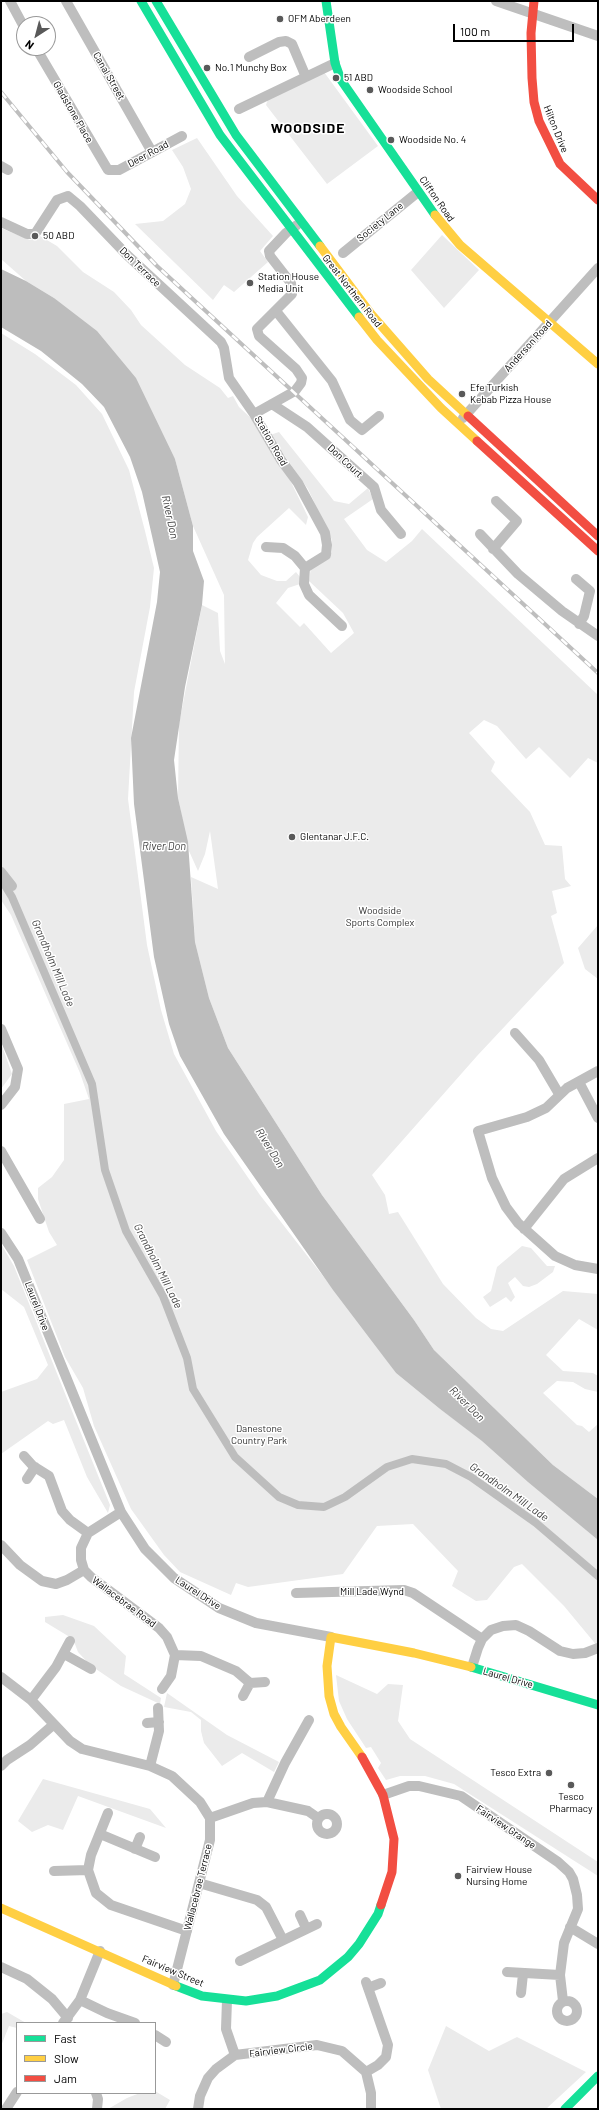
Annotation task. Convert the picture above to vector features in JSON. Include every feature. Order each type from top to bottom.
[{"type":"street","points":[[10,1],[18,16]]},
{"type":"street","name":"Canal Street","points":[[66,1],[152,152]]},
{"type":"street","name":"Great Northern Road","points":[[141,1],[220,135],[377,340],[408,375],[458,424],[598,551]]},
{"type":"street","name":"Great Northern Road","points":[[156,1],[236,135],[331,263],[395,342],[428,379],[466,414]]},
{"type":"street","name":"Clifton Road","points":[[326,1],[335,63],[339,77],[444,228],[460,245],[598,364]]},
{"type":"street","points":[[496,1],[598,36]]},
{"type":"street","name":"Hilton Drive","points":[[534,1],[532,13],[532,91],[540,121],[552,150],[560,164],[598,200]]},
{"type":"street","points":[[249,57],[279,42],[286,41],[292,44],[306,77]]},
{"type":"street","name":"Gladstone Place","points":[[41,56],[104,165],[108,170],[114,171]]},
{"type":"street","points":[[240,109],[335,63]]},
{"type":"street","name":"Deer Road","points":[[114,171],[182,136]]},
{"type":"street","name":"Society Lane","points":[[343,253],[418,192]]},
{"type":"street","name":"Don Terrace","points":[[1,222],[27,234],[35,234],[57,200],[64,197],[72,198],[127,255],[221,342],[224,348],[229,378],[254,414]]},
{"type":"street","name":"Station Road","points":[[302,222],[291,229],[269,251],[270,256],[293,287],[292,294],[276,312],[257,329],[262,338],[296,369],[302,381],[298,389],[254,414],[281,460],[298,483],[325,533],[327,545],[326,555],[309,564],[305,568]]},
{"type":"street","name":"Anderson Road","points":[[458,424],[598,268]]},
{"type":"street","points":[[276,312],[332,381],[350,420],[362,430],[379,416]]},
{"type":"street","name":"Don Court","points":[[272,404],[307,427],[374,487],[381,510],[401,534]]},
{"type":"street","points":[[466,414],[598,536]]},
{"type":"street","points":[[493,549],[517,522],[496,501]]},
{"type":"street","points":[[480,534],[518,574],[579,624],[598,636]]},
{"type":"street","points":[[266,547],[283,548],[295,556],[305,568],[304,584],[309,594],[342,626]]},
{"type":"street","points":[[576,579],[590,591],[584,616],[579,624]]},
{"type":"street","points":[[1,872],[12,886]]},
{"type":"street","points":[[1,1029],[18,1069],[15,1086],[1,1106]]},
{"type":"street","points":[[515,1033],[539,1060],[559,1094]]},
{"type":"street","points":[[597,1269],[575,1265],[555,1256],[524,1229],[506,1207],[492,1178],[478,1131],[527,1117],[546,1108],[559,1094],[598,1071]]},
{"type":"street","points":[[579,1082],[598,1118]]},
{"type":"street","points":[[1,1151],[32,1193],[40,1219]]},
{"type":"street","points":[[524,1229],[564,1179],[598,1158]]},
{"type":"street","name":"Laurel Drive","points":[[1,1233],[18,1259],[121,1512],[146,1549],[174,1578],[219,1608],[256,1623],[414,1653],[472,1667],[598,1705]]},
{"type":"street","points":[[24,1456],[35,1467],[49,1476],[62,1511],[70,1520],[88,1533],[121,1512]]},
{"type":"street","points":[[27,1479],[35,1467]]},
{"type":"street","name":"Wallacebrae Road","points":[[88,1533],[81,1548],[84,1570],[159,1628],[166,1637],[175,1655]]},
{"type":"street","name":"Wallacebrae Road","points":[[1,1545],[20,1565],[42,1581],[56,1584],[67,1580],[84,1570]]},
{"type":"street","name":"Mill Lade Wynd","points":[[296,1593],[404,1590],[413,1594],[482,1639]]},
{"type":"street","points":[[472,1667],[482,1639],[491,1630],[503,1626],[516,1625],[529,1631],[560,1651],[573,1654],[585,1653],[598,1648]]},
{"type":"street","name":"Fairview Street","points":[[1,1908],[100,1951],[173,1985],[202,1996],[246,2001],[277,1996],[305,1987],[320,1980],[334,1970],[360,1944],[382,1906],[392,1872],[394,1839],[384,1795],[373,1774],[341,1727],[334,1714],[329,1696],[327,1666],[331,1637]]},
{"type":"street","points":[[31,1700],[64,1654],[70,1641]]},
{"type":"street","points":[[64,1654],[91,1668]]},
{"type":"street","points":[[162,1689],[171,1676],[175,1655],[201,1656],[236,1672],[250,1683],[265,1682]]},
{"type":"street","points":[[1,1677],[31,1700],[53,1725],[70,1741],[82,1749],[150,1766],[172,1776],[200,1802],[210,1818],[253,1803],[267,1802],[308,1811],[318,1818]]},
{"type":"street","points":[[243,1696],[250,1683]]},
{"type":"street","points":[[150,1766],[159,1731],[158,1708]]},
{"type":"street","points":[[267,1802],[285,1763],[309,1720]]},
{"type":"street","points":[[146,1723],[158,1722]]},
{"type":"street","points":[[1,1766],[7,1760],[30,1746],[53,1725]]},
{"type":"street","name":"Fairview Grange","points":[[384,1795],[409,1786],[420,1786],[461,1796],[558,1862],[573,1879],[577,1895],[578,1910],[564,1943],[560,1976],[563,2001]]},
{"type":"street","points":[[108,1813],[91,1855],[88,1870],[96,1893],[111,1905],[188,1931]]},
{"type":"street","name":"Wallacebrae Terrace","points":[[173,1985],[210,1840],[210,1818]]},
{"type":"street","points":[[100,1834],[155,1857]]},
{"type":"street","points":[[135,1849],[140,1837]]},
{"type":"street","points":[[54,1871],[88,1870]]},
{"type":"street","points":[[199,1883],[257,1900],[266,1907],[283,1940]]},
{"type":"street","points":[[300,1915],[306,1928]]},
{"type":"street","points":[[240,1961],[317,1924]]},
{"type":"street","points":[[570,1927],[598,1944]]},
{"type":"street","points":[[1,1967],[27,1979],[52,1999],[65,2020],[80,2000],[100,1951]]},
{"type":"street","points":[[507,1972],[560,1976]]},
{"type":"street","points":[[521,1993],[523,1974]]},
{"type":"street","points":[[371,2109],[371,2093],[366,2072],[378,2065],[386,2057],[388,2045],[367,1985],[381,1984]]},
{"type":"street","points":[[80,2000],[133,2022]]},
{"type":"street","name":"Fairview Circle","points":[[227,2000],[226,2028],[235,2055]]},
{"type":"street","points":[[156,2036],[166,2042]]},
{"type":"street","name":"Fairview Circle","points":[[198,2109],[200,2096],[208,2078],[216,2069],[235,2055],[317,2045],[342,2051],[366,2072]]},
{"type":"street","points":[[564,2109],[598,2076]]},
{"type":"street","points":[[6,2109],[16,2094]]},
{"type":"street","points":[[96,2094],[98,2109]]},
{"type":"green space","points":[[324,72],[378,146],[327,184],[266,105],[268,99]]},
{"type":"green space","points":[[197,138],[237,196],[273,236],[260,251],[268,262],[234,292],[224,285],[213,300],[135,224],[163,221],[185,204],[191,189],[183,167],[172,150]]},
{"type":"green space","name":"Woodside Sports Complex","points":[[1,228],[30,240],[40,236],[57,246],[83,272],[114,292],[131,310],[141,325],[185,365],[220,388],[228,398],[233,396],[239,407],[253,420],[291,482],[308,517],[306,525],[289,508],[257,537],[253,543],[248,560],[261,575],[277,581],[286,581],[296,572],[300,577],[300,584],[288,588],[276,603],[300,627],[304,623],[331,653],[354,633],[343,613],[309,581],[311,567],[326,559],[332,552],[332,540],[308,489],[270,435],[279,432],[334,501],[349,504],[368,488],[373,499],[344,519],[367,550],[386,562],[412,541],[422,529],[598,695],[598,763],[588,758],[570,778],[539,747],[526,759],[497,726],[484,720],[469,733],[495,762],[491,771],[530,812],[545,845],[562,846],[565,879],[571,886],[552,891],[557,913],[551,916],[564,963],[477,1056],[372,1175],[385,1195],[389,1214],[398,1212],[443,1284],[476,1318],[491,1329],[503,1331],[563,1291],[598,1294],[598,1330],[579,1319],[546,1355],[563,1371],[593,1373],[598,1376],[598,1392],[585,1389],[573,1382],[557,1381],[543,1393],[577,1425],[582,1426],[589,1432],[598,1424],[598,1499],[553,1465],[434,1350],[414,1320],[322,1195],[228,1048],[209,998],[195,942],[191,877],[218,889],[210,831],[205,854],[198,871],[189,851],[178,798],[179,724],[202,605],[218,613],[220,651],[225,664],[224,595],[193,526],[175,459],[54,298],[26,281],[1,259]]},
{"type":"green space","points":[[442,235],[479,270],[444,308],[411,270]]},
{"type":"green space","name":"Danestone Country Park","points":[[1,333],[35,354],[76,385],[102,414],[129,470],[154,568],[150,607],[134,692],[128,799],[147,945],[161,1010],[174,1054],[216,1131],[260,1195],[365,1330],[396,1373],[440,1409],[482,1440],[598,1540],[598,1647],[564,1606],[522,1564],[514,1567],[487,1600],[476,1601],[452,1586],[458,1571],[413,1524],[377,1526],[343,1574],[248,1587],[236,1583],[231,1595],[180,1572],[164,1555],[131,1509],[94,1426],[83,1388],[65,1357],[27,1260],[57,1245],[49,1232],[38,1199],[38,1188],[52,1177],[64,1160],[64,1104],[89,1099],[80,1073],[11,915],[1,900]]},
{"type":"green space","points":[[598,925],[598,979],[585,969],[578,948]]},
{"type":"green space","points":[[1,1043],[12,1074],[1,1089]]},
{"type":"green space","points":[[1,1244],[14,1266],[110,1505],[108,1513],[87,1477],[64,1420],[53,1424],[48,1421],[1,1454],[1,1392],[37,1379],[48,1365],[24,1307],[1,1289]]},
{"type":"green space","points":[[522,1246],[531,1248],[547,1266],[555,1266],[553,1272],[537,1284],[529,1287],[523,1286],[515,1277],[508,1283],[515,1297],[511,1302],[506,1297],[490,1307],[483,1297],[491,1291],[497,1267]]},
{"type":"green space","points":[[63,1615],[94,1626],[126,1656],[124,1674],[161,1698],[160,1704],[121,1686],[90,1665],[78,1652],[73,1639],[45,1622],[45,1617]]},
{"type":"green space","points":[[336,1675],[377,1694],[388,1684],[403,1685],[398,1721],[410,1739],[598,1862],[598,1876],[454,1784],[425,1776],[400,1776],[386,1780],[378,1768],[381,1763],[371,1747],[366,1748],[347,1719],[339,1701]]},
{"type":"green space","points":[[167,1693],[227,1735],[279,1762],[274,1772],[242,1753],[222,1766],[204,1743],[201,1731],[201,1720],[191,1712],[164,1707]]},
{"type":"green space","points":[[43,1779],[150,1809],[166,1828],[78,1796],[63,1830],[48,1825],[32,1832],[18,1821]]},
{"type":"green space","points":[[7,2012],[24,2022],[16,2022],[16,2028],[9,2026],[1,2046],[1,2014]]},
{"type":"green space","points":[[446,2026],[489,2051],[517,2037],[586,2072],[546,2109],[441,2109],[428,2070]]},
{"type":"green space","points":[[156,2092],[170,2100],[165,2109],[108,2109],[137,2094],[156,2094]]},
{"type":"water","name":"River Don","points":[[1,269],[26,281],[54,298],[97,331],[136,378],[175,459],[193,526],[193,551],[204,581],[202,605],[185,687],[174,760],[178,798],[188,842],[195,942],[209,998],[228,1048],[322,1195],[414,1320],[434,1350],[553,1465],[598,1499],[598,1540],[528,1482],[482,1441],[396,1373],[333,1290],[224,1134],[180,1056],[169,1024],[154,957],[134,804],[131,738],[157,602],[160,572],[142,492],[130,457],[104,407],[82,384],[41,351],[1,327]]},
{"type":"waterway","name":"Grandholm Mill Lade","points":[[1,879],[12,897],[92,1084],[105,1170],[126,1231],[163,1296],[187,1358],[193,1389],[235,1457],[279,1497],[298,1505],[324,1507],[345,1497],[387,1467],[412,1459],[446,1464],[471,1477],[536,1523],[598,1576]]},
{"type":"railway","points":[[1,92],[67,172],[157,266],[598,673]]},
{"type":"traffic: fast","points":[[141,1],[220,135],[359,317]]},
{"type":"traffic: fast","points":[[156,1],[236,135],[320,246]]},
{"type":"traffic: fast","points":[[326,1],[335,63],[341,80],[435,215]]},
{"type":"traffic: fast","points":[[471,1667],[598,1705]]},
{"type":"traffic: fast","points":[[176,1986],[202,1996],[246,2001],[277,1996],[320,1980],[348,1957],[359,1944],[378,1914],[381,1905]]},
{"type":"traffic: fast","points":[[565,2109],[598,2076]]},
{"type":"traffic: slow","points":[[435,215],[460,245],[598,364]]},
{"type":"traffic: slow","points":[[320,246],[371,314],[428,379],[468,416]]},
{"type":"traffic: slow","points":[[359,317],[377,340],[441,408],[477,441]]},
{"type":"traffic: slow","points":[[362,1757],[341,1727],[334,1714],[329,1696],[327,1666],[331,1637],[414,1653],[471,1667]]},
{"type":"traffic: slow","points":[[1,1908],[176,1986]]},
{"type":"traffic: jam","points":[[534,1],[531,33],[532,78],[534,102],[539,121],[560,164],[598,200]]},
{"type":"traffic: jam","points":[[468,416],[598,536]]},
{"type":"traffic: jam","points":[[477,441],[598,551]]},
{"type":"traffic: jam","points":[[362,1757],[383,1795],[394,1839],[392,1872],[381,1905]]},
{"type":"place","name":"OFM Aberdeen","points":[[280,19]]},
{"type":"place","name":"No.1 Munchy Box","points":[[207,68]]},
{"type":"place","name":"51 ABD","points":[[336,78]]},
{"type":"place","name":"Woodside School","points":[[370,90]]},
{"type":"place","name":"Woodside No. 4","points":[[391,140]]},
{"type":"place","name":"50 ABD","points":[[35,236]]},
{"type":"place","name":"Station House Media Unit","points":[[250,283]]},
{"type":"place","name":"Efe Turkish Kebab Pizza House","points":[[462,394]]},
{"type":"place","name":"Glentanar J.F.C.","points":[[292,837]]},
{"type":"place","name":"Tesco Extra","points":[[549,1773]]},
{"type":"place","name":"Tesco Pharmacy","points":[[571,1785]]},
{"type":"place","name":"Fairview House Nursing Home","points":[[458,1876]]},
{"type":"district","name":"WOODSIDE","points":[[308,128]]}]
